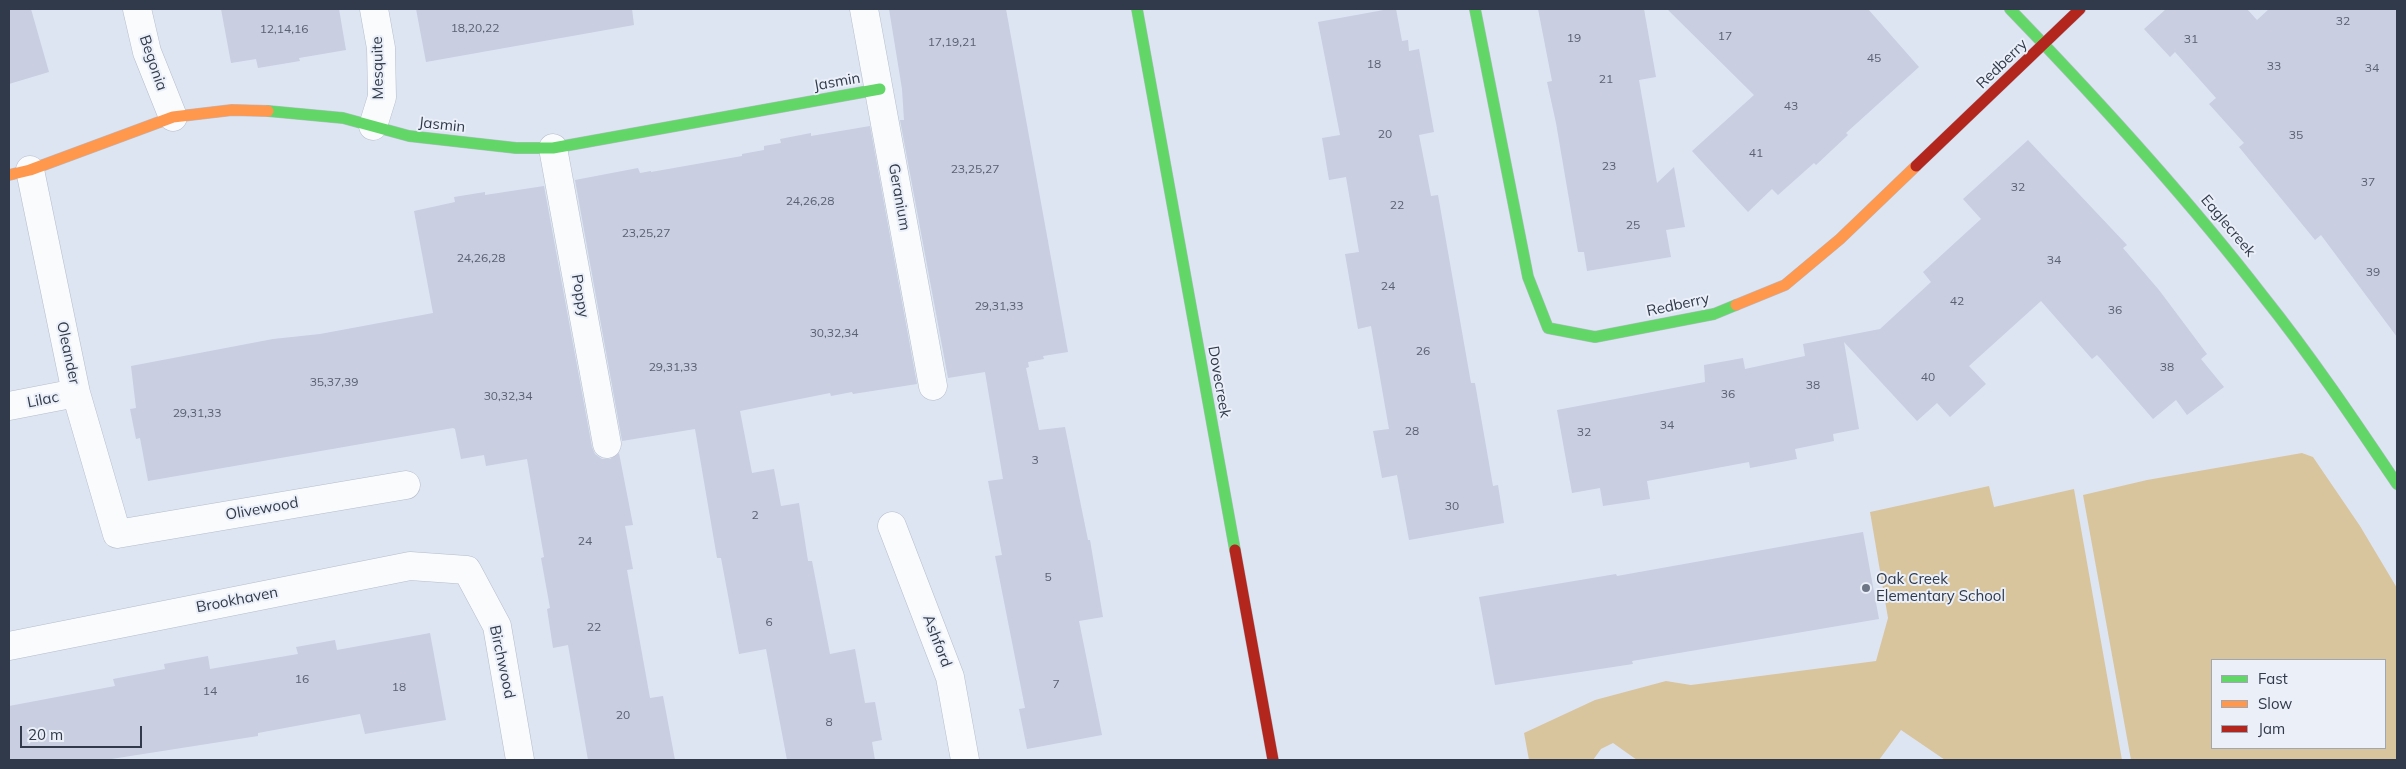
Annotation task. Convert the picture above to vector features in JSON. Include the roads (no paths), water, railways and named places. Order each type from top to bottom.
[{"type":"street","name":"Begonia","points":[[137,9],[147,52],[173,117]]},
{"type":"street","name":"Mesquite","points":[[373,126],[382,97],[381,48],[374,9]]},
{"type":"street","name":"Geranium","points":[[864,9],[933,386]]},
{"type":"street","name":"Dovecreek","points":[[1136,9],[1273,760]]},
{"type":"street","name":"Redberry","points":[[1475,9],[1528,277],[1548,328],[1594,337],[1714,314],[1785,285],[1840,239],[2044,44]]},
{"type":"street","name":"Eaglecreek","points":[[2010,9],[2163,171],[2234,256],[2313,359],[2397,484]]},
{"type":"street","points":[[2044,44],[2080,9]]},
{"type":"street","name":"Jasmin","points":[[19,172],[173,117],[232,110],[286,112],[343,118],[409,136],[516,148],[553,148],[880,89]]},
{"type":"street","name":"Poppy","points":[[553,148],[607,444]]},
{"type":"street","name":"Oleander","points":[[19,172],[76,393],[117,534]]},
{"type":"street","name":"Lilac","points":[[9,406],[76,393]]},
{"type":"street","name":"Olivewood","points":[[117,534],[406,485]]},
{"type":"street","name":"Ashford","points":[[892,526],[950,677],[965,760]]},
{"type":"street","name":"Brookhaven","points":[[9,646],[410,566],[466,570]]},
{"type":"street","name":"Birchwood","points":[[466,570],[496,626],[520,760]]},
{"type":"place","name":"Oak Creek Elementary School","points":[[1866,588]]}]
